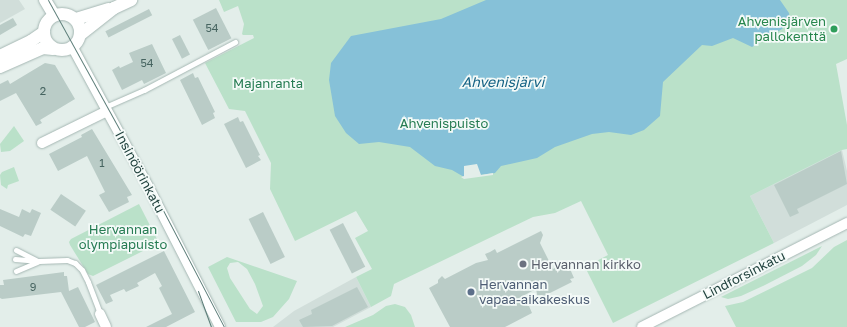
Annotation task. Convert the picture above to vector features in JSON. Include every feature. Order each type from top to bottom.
[{"type":"street","points":[[46,0],[54,16]]},
{"type":"street","points":[[76,19],[114,8],[131,0]]},
{"type":"street","points":[[81,34],[114,8]]},
{"type":"street","points":[[0,68],[43,48],[67,51],[73,48],[79,42],[81,34],[76,19],[70,15],[62,14],[54,16],[45,25],[44,32],[48,44],[53,49]]},
{"type":"street","points":[[0,56],[31,41],[44,32]]},
{"type":"street","name":"Insinöörinkatu","points":[[73,48],[220,327]]},
{"type":"street","points":[[42,143],[106,109]]},
{"type":"street","name":"Lindforsinkatu","points":[[642,327],[847,223]]},
{"type":"street","name":"Insinöörinkatu","points":[[204,297],[213,327]]},
{"type":"street","points":[[100,314],[106,327]]},
{"type":"lane","points":[[106,109],[235,42]]},
{"type":"lane","points":[[16,250],[39,261]]},
{"type":"lane","points":[[15,259],[39,261],[68,260],[75,263],[82,270],[100,314]]},
{"type":"lane","points":[[16,271],[39,261]]},
{"type":"shaded area","points":[[0,0],[19,0],[25,9],[0,23]]},
{"type":"shaded area","points":[[842,150],[847,171],[847,205],[774,243],[750,196]]},
{"type":"shaded area","points":[[356,277],[371,307],[333,327],[273,327],[294,311]]},
{"type":"green space","name":"Ahvenispuisto","points":[[219,0],[847,0],[847,59],[836,64],[847,125],[847,149],[842,150],[750,196],[774,243],[613,323],[585,267],[608,255],[581,201],[555,213],[533,217],[394,284],[391,296],[371,307],[356,277],[372,269],[355,238],[368,231],[356,211],[295,241],[270,189],[271,163],[245,111],[229,109],[205,63],[254,38],[253,35],[242,34],[244,24],[238,6],[224,12]]},
{"type":"green space","points":[[14,126],[24,141],[10,151],[1,152],[0,144]]},
{"type":"green space","points":[[14,167],[19,181],[8,185],[7,189],[1,185],[0,175],[2,172]]},
{"type":"green space","name":"Hervannan olympiapuisto","points":[[139,204],[159,243],[93,276],[88,274],[70,245],[69,242],[71,239]]},
{"type":"green space","points":[[847,240],[847,327],[736,327],[725,306],[743,302],[812,268],[834,247]]},
{"type":"green space","points":[[822,246],[816,255],[802,266],[765,285],[741,296],[728,299],[721,297]]},
{"type":"green space","points":[[227,257],[297,281],[289,299],[273,317],[261,322],[236,322],[208,267]],"holes":[[[238,262],[247,269],[255,284],[263,306],[257,314],[250,309],[230,278],[227,268],[230,263]]]},
{"type":"green space","points":[[395,304],[405,307],[411,315],[415,327],[345,327],[373,315],[386,306]]},
{"type":"water","name":"Ahvenisjärvi","points":[[486,0],[780,0],[789,13],[790,20],[782,29],[752,47],[733,38],[712,46],[702,45],[663,82],[660,116],[644,130],[631,135],[609,132],[592,134],[555,147],[537,158],[501,166],[495,173],[464,177],[452,170],[435,166],[410,147],[379,142],[359,144],[346,133],[335,116],[329,80],[331,63],[351,36],[441,19]]},
{"type":"pier","points":[[477,164],[481,175],[493,173],[493,175],[464,179],[461,177],[464,176],[464,166]]},
{"type":"building","points":[[216,8],[231,38],[208,50],[193,20]]},
{"type":"building","points":[[149,9],[152,15],[109,37],[105,31]]},
{"type":"building","points":[[13,18],[17,25],[0,35],[0,25]]},
{"type":"building","points":[[180,35],[190,55],[182,59],[172,39]]},
{"type":"building","points":[[152,44],[166,73],[144,84],[142,80],[122,90],[112,70],[119,66],[120,68],[133,62],[129,53]]},
{"type":"building","points":[[45,63],[55,65],[75,99],[40,120],[42,123],[36,126],[16,93],[0,101],[0,84],[8,80],[10,84]]},
{"type":"building","points":[[193,73],[195,78],[198,77],[215,112],[213,113],[215,118],[202,125],[180,80]]},
{"type":"building","points":[[238,117],[240,122],[243,121],[261,160],[246,168],[224,124]]},
{"type":"building","points":[[92,129],[132,195],[127,197],[129,202],[109,212],[99,195],[105,192],[87,156],[58,171],[49,154],[82,137],[81,135]]},
{"type":"building","points":[[841,151],[847,184],[797,209],[799,213],[790,217],[774,185]]},
{"type":"building","points":[[61,194],[86,211],[75,227],[50,210]]},
{"type":"building","points":[[0,209],[19,217],[22,209],[30,213],[32,209],[41,213],[31,236],[25,234],[23,237],[0,226]]},
{"type":"building","points":[[263,212],[285,257],[271,264],[249,219]]},
{"type":"building","points":[[343,223],[365,267],[352,273],[330,230]]},
{"type":"building","points":[[541,231],[543,235],[540,243],[553,269],[567,262],[574,278],[570,279],[572,282],[538,299],[536,289],[517,299],[529,306],[532,313],[505,327],[450,327],[429,288],[438,283],[438,280],[442,276],[445,279],[476,263],[488,260],[485,254],[495,249],[497,253]]},
{"type":"building","points":[[164,251],[195,312],[166,327],[146,327],[172,314],[159,288],[162,286],[155,273],[137,283],[139,286],[126,292],[124,289],[110,295],[113,301],[106,304],[96,285]]},
{"type":"building","points":[[64,272],[64,276],[67,276],[69,291],[78,287],[95,322],[85,327],[79,327],[61,292],[0,298],[0,285],[4,285],[3,280]]},
{"type":"building","points":[[357,287],[368,307],[332,326],[303,327],[299,320],[312,314],[311,310]]},
{"type":"tram line","points":[[48,0],[142,170],[224,327]]},
{"type":"tram line","points":[[198,291],[211,327]]},
{"type":"place","name":"Ahvenisjärven pallokenttä","points":[[834,29]]},
{"type":"place","name":"Hervannan kirkko","points":[[523,264]]},
{"type":"place","name":"Hervannan vapaa-aikakeskus","points":[[471,292]]},
{"type":"park label","name":"Majanranta","points":[[268,83]]}]
